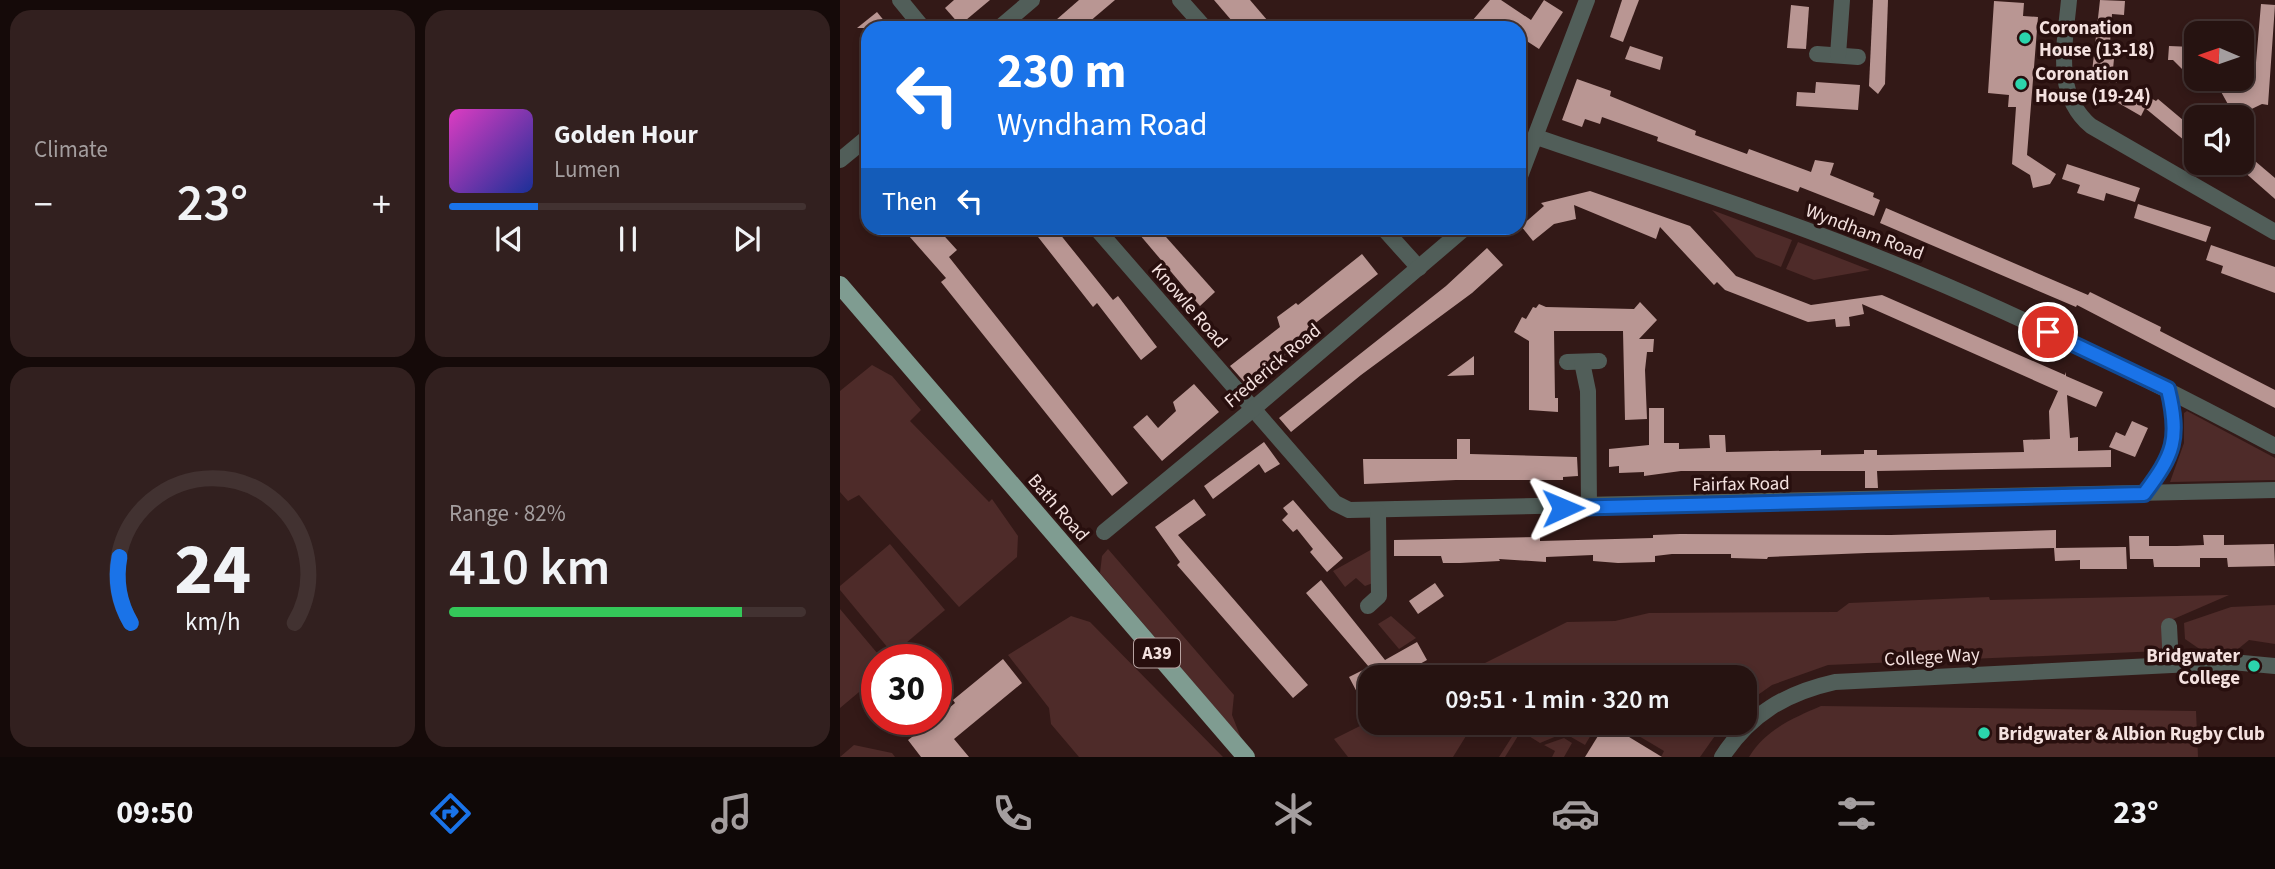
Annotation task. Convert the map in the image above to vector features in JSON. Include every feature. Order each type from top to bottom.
[{"type":"main road","name":"Bath Road","points":[[840,285],[1246,757]]},
{"type":"street","points":[[900,0],[917,21]]},
{"type":"street","points":[[1007,21],[1032,0]]},
{"type":"street","points":[[1181,0],[1199,21]]},
{"type":"street","points":[[1526,161],[1587,0]]},
{"type":"street","points":[[1838,55],[1842,0]]},
{"type":"street","points":[[2069,0],[2064,72],[2066,92],[2078,113],[2091,126],[2275,232]]},
{"type":"street","points":[[1817,54],[1858,57]]},
{"type":"street","name":"Wyndham Road","points":[[1536,137],[1687,187],[1916,273],[2168,389],[2275,446]]},
{"type":"street","points":[[840,160],[861,143]]},
{"type":"street","name":"Knowle Road","points":[[1102,235],[1253,409]]},
{"type":"street","points":[[1389,235],[1419,268]]},
{"type":"street","name":"Frederick Road","points":[[1104,532],[1457,235]]},
{"type":"street","points":[[1589,507],[1588,391],[1575,362],[1599,361]]},
{"type":"street","points":[[2144,494],[2163,469],[2175,442],[2168,389]]},
{"type":"street","name":"Fairfax Road","points":[[1253,409],[1335,503],[1349,510],[1378,512],[2275,490]]},
{"type":"street","points":[[1368,606],[1379,596],[1378,512]]},
{"type":"street","points":[[2169,626],[2171,666]]},
{"type":"street","name":"College Way","points":[[1722,757],[1747,724],[1769,706],[1802,689],[1835,682],[2232,662],[2275,666]]},
{"type":"shaded area","points":[[1712,210],[1792,240],[1781,267],[1756,257]]},
{"type":"shaded area","points":[[1798,242],[1870,270],[1814,280],[1786,269]]},
{"type":"shaded area","points":[[872,365],[892,376],[921,410],[910,421],[989,502],[992,499],[1018,536],[1017,557],[959,607],[859,495],[848,501],[840,492],[840,391]]},
{"type":"shaded area","points":[[2187,411],[2275,458],[2275,480],[2170,482],[2184,443],[2184,413]]},
{"type":"shaded area","points":[[890,544],[945,610],[905,644],[885,644],[840,590],[840,586]]},
{"type":"shaded area","points":[[1374,548],[1373,583],[1365,586],[1356,578],[1345,587],[1333,571]]},
{"type":"shaded area","points":[[1108,549],[1234,695],[1232,715],[1241,738],[1100,573],[1102,556]]},
{"type":"shaded area","points":[[2229,595],[2169,621],[2161,651],[1828,665],[1772,685],[1757,696],[1757,665],[1481,665],[1567,622],[1615,621],[1649,613],[1837,612],[1849,603],[1989,597],[1990,600]]},
{"type":"shaded area","points":[[2275,605],[2275,644],[2249,640],[2238,649],[2201,650],[2185,639],[2184,623],[2231,607]]},
{"type":"shaded area","points":[[840,609],[870,644],[861,644],[861,690],[840,708]]},
{"type":"shaded area","points":[[1071,616],[1090,622],[1223,757],[1079,757],[1051,724],[1049,708],[1008,655]]},
{"type":"shaded area","points":[[1391,616],[1416,638],[1399,649],[1378,624]]},
{"type":"shaded area","name":"Bridgwater & Albion Rugby Club","points":[[1821,706],[2196,711],[2198,757],[1749,757],[1771,732]]},
{"type":"shaded area","points":[[1358,727],[1358,735],[1467,735],[1453,757],[1348,757],[1334,739]]},
{"type":"shaded area","points":[[1513,735],[1519,735],[1505,757],[1499,757]]},
{"type":"shaded area","points":[[1527,735],[1559,735],[1540,743]]},
{"type":"shaded area","points":[[1568,735],[1591,735],[1585,745]]},
{"type":"shaded area","points":[[1637,735],[1716,735],[1700,757],[1661,757],[1664,751]]},
{"type":"shaded area","points":[[1564,738],[1572,743],[1564,757],[1552,757],[1555,751],[1544,745]]},
{"type":"shaded area","points":[[854,745],[892,753],[895,757],[840,757]]},
{"type":"building","points":[[954,0],[990,0],[965,21],[956,21],[945,8]]},
{"type":"building","points":[[1079,0],[1115,0],[1090,21],[1056,20]]},
{"type":"building","points":[[1214,0],[1250,0],[1268,21],[1232,21]]},
{"type":"building","points":[[1490,0],[1501,0],[1531,20],[1544,0],[1563,12],[1539,49],[1526,41],[1526,21],[1472,21]]},
{"type":"building","points":[[1622,0],[1639,0],[1623,42],[1610,37]]},
{"type":"building","points":[[1873,0],[1888,0],[1885,84],[1878,94],[1869,86]]},
{"type":"building","points":[[2100,0],[2125,1],[2124,15],[2112,14],[2109,58],[2114,59],[2113,69],[2119,69],[2118,83],[2091,81]]},
{"type":"building","points":[[1994,1],[2024,3],[2023,16],[2038,17],[2027,155],[2056,174],[2050,184],[2033,188],[2030,175],[2012,164],[2016,107],[2008,107],[2009,95],[1988,93]]},
{"type":"building","points":[[2261,4],[2275,5],[2268,105],[2262,104],[2254,108],[2254,105],[2228,105],[2221,91],[2254,91]]},
{"type":"building","points":[[1791,5],[1809,7],[1806,49],[1787,48]]},
{"type":"building","points":[[877,12],[884,21],[866,21]]},
{"type":"building","points":[[1630,46],[1663,57],[1660,70],[1625,59]]},
{"type":"building","points":[[2169,46],[2184,47],[2184,71],[2173,60],[2168,60]]},
{"type":"building","points":[[1577,79],[1611,91],[1610,96],[1696,131],[1695,135],[1747,154],[1749,149],[1811,172],[1815,160],[1834,163],[1830,175],[1874,193],[1873,197],[1880,200],[1874,216],[1800,187],[1798,192],[1657,141],[1658,137],[1602,117],[1600,124],[1585,119],[1582,127],[1562,120]]},
{"type":"building","points":[[1816,82],[1860,85],[1858,110],[1796,106],[1797,92],[1815,93]]},
{"type":"building","points":[[2131,87],[2156,101],[2158,99],[2184,121],[2184,140],[2145,108],[2141,116],[2115,101]]},
{"type":"building","points":[[2254,160],[2275,178],[2275,199],[2248,175],[2254,175]]},
{"type":"building","points":[[2067,164],[2140,188],[2135,202],[2106,193],[2104,201],[2077,193],[2080,185],[2062,179]]},
{"type":"building","points":[[1590,191],[1690,226],[1736,276],[1811,305],[1882,295],[2065,375],[2066,372],[2066,376],[2103,392],[2096,407],[2067,395],[2070,438],[2078,437],[2078,451],[2111,450],[2111,467],[1877,471],[1878,488],[1865,488],[1865,471],[1681,471],[1644,476],[1644,472],[1619,473],[1619,466],[1609,467],[1609,449],[1649,445],[1649,408],[1664,408],[1664,443],[1679,443],[1679,449],[1710,448],[1709,435],[1725,435],[1726,452],[1821,450],[1821,455],[1864,454],[1864,450],[1877,450],[1877,455],[2024,452],[2023,440],[2050,439],[2049,411],[2058,391],[1862,304],[1864,314],[1849,317],[1850,326],[1836,327],[1835,319],[1808,322],[1725,290],[1717,282],[1714,285],[1660,227],[1656,239],[1574,205],[1576,219],[1554,224],[1533,241],[1526,232],[1526,222],[1544,206],[1541,203]]},
{"type":"building","points":[[2138,204],[2211,227],[2206,242],[2134,218]]},
{"type":"building","points":[[1886,208],[2088,295],[2090,292],[2161,327],[2160,331],[2275,390],[2275,408],[2077,305],[2076,307],[1880,223]]},
{"type":"building","points":[[908,235],[943,235],[957,250],[949,257],[1128,483],[1112,496],[941,282],[946,278]]},
{"type":"building","points":[[1036,235],[1061,235],[1113,300],[1118,296],[1157,347],[1141,360],[1097,303],[1093,307]]},
{"type":"building","points":[[1140,235],[1164,235],[1215,292],[1200,306]]},
{"type":"building","points":[[2211,245],[2275,267],[2275,293],[2221,273],[2223,266],[2206,260]]},
{"type":"building","points":[[1487,248],[1503,265],[1472,293],[1361,375],[1291,432],[1279,418],[1446,286]]},
{"type":"building","points":[[1362,254],[1378,274],[1313,325],[1317,330],[1247,385],[1230,366],[1280,327],[1277,317],[1296,303],[1298,305]]},
{"type":"building","points":[[1640,302],[1657,320],[1639,339],[1654,339],[1653,352],[1647,352],[1645,370],[1647,419],[1625,420],[1623,331],[1554,331],[1555,398],[1558,398],[1558,412],[1529,410],[1529,341],[1514,332],[1522,317],[1526,319],[1533,307],[1536,308],[1539,304],[1546,307],[1634,309]]},
{"type":"building","points":[[1474,356],[1474,375],[1447,376]]},
{"type":"building","points":[[1194,384],[1219,412],[1162,461],[1133,427],[1147,415],[1158,428],[1176,411],[1173,402]]},
{"type":"building","points":[[2132,421],[2148,428],[2135,457],[2109,447],[2116,432],[2125,436]]},
{"type":"building","points":[[1457,439],[1470,439],[1470,454],[1577,457],[1578,476],[1563,477],[1563,480],[1456,480],[1364,484],[1363,459],[1457,459]]},
{"type":"building","points":[[1264,442],[1280,464],[1265,473],[1259,464],[1213,499],[1204,486]]},
{"type":"building","points":[[1194,499],[1206,515],[1178,535],[1308,685],[1293,698],[1177,565],[1180,562],[1155,527]]},
{"type":"building","points":[[1293,500],[1343,558],[1327,572],[1310,552],[1313,549],[1297,529],[1293,532],[1282,520],[1288,514],[1283,508]]},
{"type":"building","points":[[2056,530],[2056,548],[2126,547],[2127,569],[2080,569],[2080,560],[2055,561],[2054,548],[1867,553],[1767,559],[1731,558],[1731,554],[1672,554],[1655,556],[1655,562],[1618,563],[1593,561],[1593,555],[1546,557],[1546,562],[1499,559],[1500,561],[1460,563],[1443,563],[1441,556],[1394,556],[1394,540],[1540,537],[1540,541],[1653,538],[1653,535],[1680,534],[1891,535]]},
{"type":"building","points":[[2203,535],[2224,535],[2224,545],[2274,544],[2275,566],[2228,567],[2227,558],[2200,558],[2200,567],[2154,567],[2153,559],[2130,559],[2129,536],[2149,536],[2149,546],[2177,546],[2204,545]]},
{"type":"building","points":[[1321,580],[1385,660],[1417,642],[1427,660],[1418,665],[1367,665],[1306,593]]},
{"type":"building","points":[[1435,583],[1444,596],[1418,614],[1409,601]]},
{"type":"building","points":[[1003,659],[1022,683],[954,739],[969,757],[921,757],[908,740],[915,735],[952,735],[953,700]]},
{"type":"building","points":[[1358,672],[1358,694],[1349,677]]},
{"type":"building","points":[[1599,735],[1626,735],[1662,757],[1585,757]]},
{"type":"place","name":"Coronation House (13-18)","points":[[2025,38]]},
{"type":"place","name":"Coronation House (19-24)","points":[[2021,84]]},
{"type":"place","name":"Bridgwater College","points":[[2254,666]]},
{"type":"place","name":"Bridgwater & Albion Rugby Club","points":[[1984,733]]},
{"type":"route","points":[[1563,508],[2144,494],[2163,469],[2175,442],[2173,409],[2168,389],[2048,332]]}]
